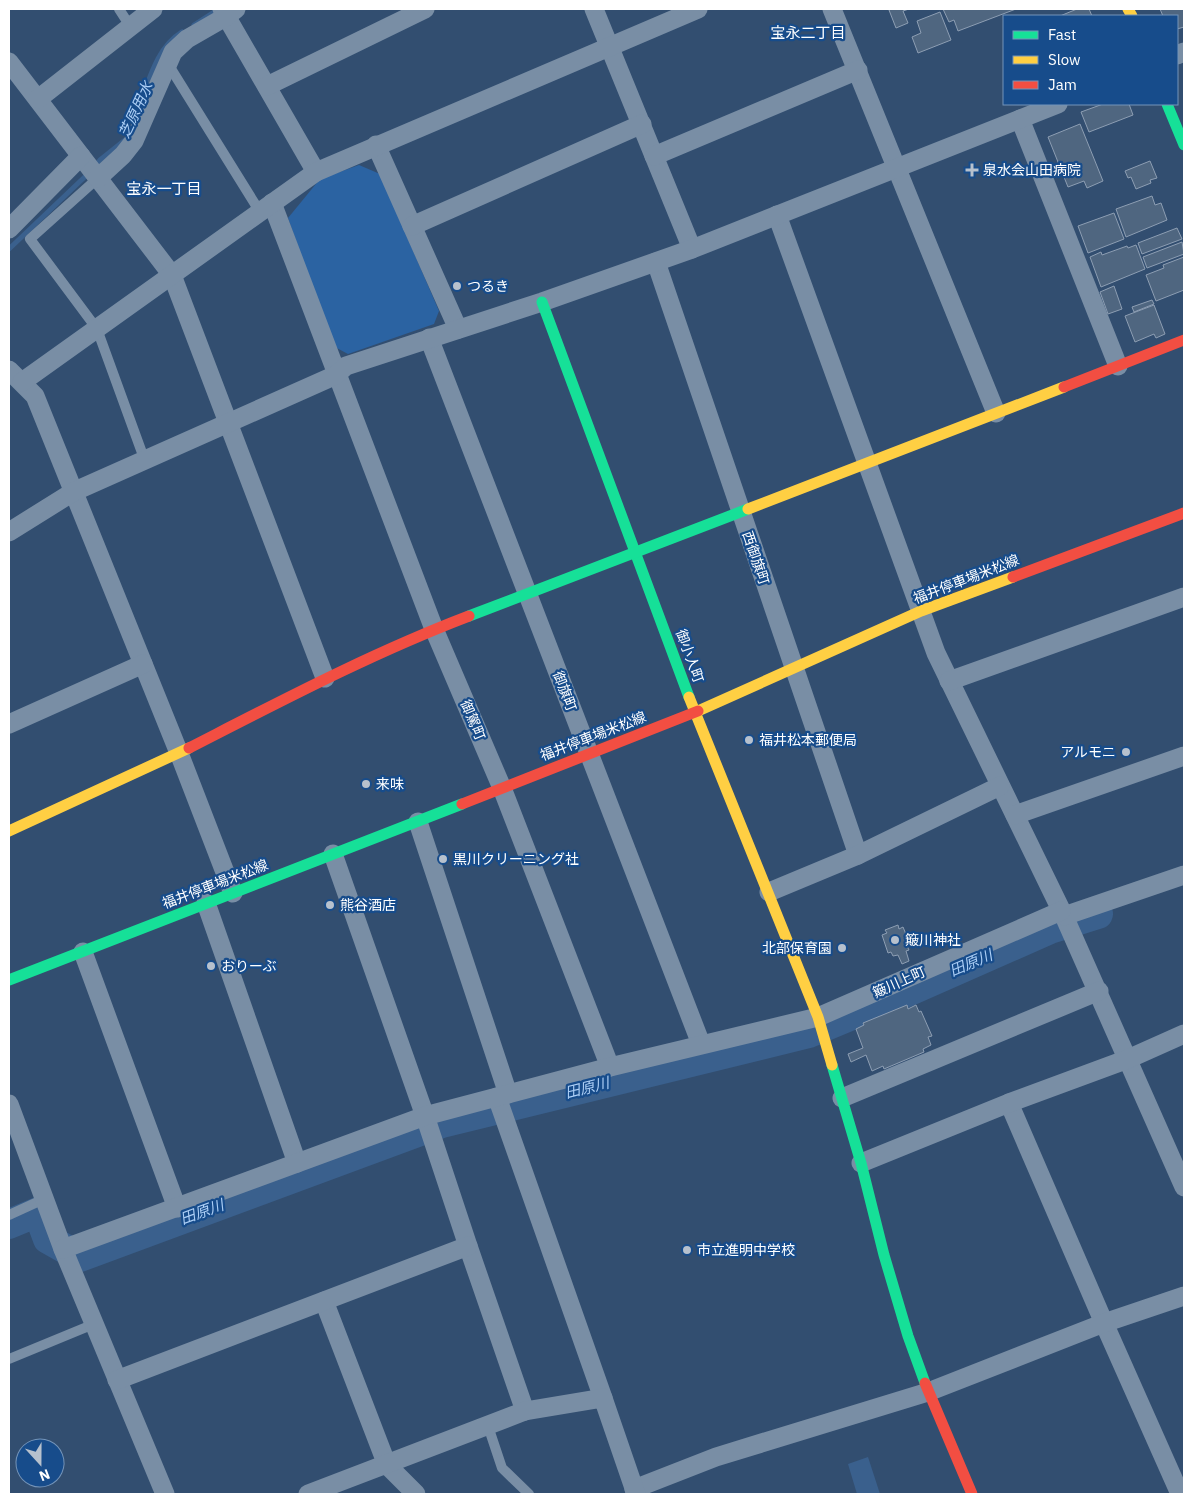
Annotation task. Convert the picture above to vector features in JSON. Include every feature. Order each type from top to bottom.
[{"type":"street","points":[[38,100],[153,9]]},
{"type":"street","points":[[267,86],[425,9]]},
{"type":"street","points":[[594,9],[692,249]]},
{"type":"street","points":[[233,893],[179,753],[35,396],[16,376],[97,329],[316,172],[698,9]]},
{"type":"street","points":[[832,9],[898,167],[996,413]]},
{"type":"street","points":[[98,178],[123,155],[134,141],[173,52],[187,39],[228,11],[267,86],[316,172]]},
{"type":"street","points":[[9,62],[172,275],[325,678]]},
{"type":"street","points":[[654,156],[858,70]]},
{"type":"street","points":[[9,532],[73,492],[336,375],[346,366],[542,302],[692,249],[1055,105]]},
{"type":"street","points":[[1168,105],[1184,145]]},
{"type":"street","points":[[1020,119],[1118,366]]},
{"type":"street","points":[[412,226],[642,124]]},
{"type":"street","points":[[376,145],[458,329]]},
{"type":"street","points":[[9,229],[81,156]]},
{"type":"street","name":"御駕町","points":[[266,207],[336,375],[434,629],[502,788],[610,1067]]},
{"type":"street","points":[[777,215],[921,611],[949,681],[1063,913],[1184,1187]]},
{"type":"street","name":"西御旗町","points":[[656,262],[858,855]]},
{"type":"street","name":"御小人町","points":[[542,302],[696,713],[818,1017],[861,1163],[884,1255],[908,1336],[928,1392],[972,1494]]},
{"type":"street","name":"御旗町","points":[[429,338],[702,1044]]},
{"type":"street","points":[[9,831],[179,753],[325,678],[434,629],[867,464],[1184,340]]},
{"type":"street","name":"福井停車場米松線","points":[[9,980],[696,713],[842,645],[921,611],[1184,513]]},
{"type":"street","points":[[949,681],[1184,597]]},
{"type":"street","points":[[9,724],[143,664]]},
{"type":"street","points":[[1014,816],[1184,756]]},
{"type":"street","points":[[769,892],[858,855],[1000,786]]},
{"type":"street","points":[[418,822],[502,1095],[635,1492],[716,1457],[928,1392],[1104,1323],[1184,1296]]},
{"type":"street","points":[[333,854],[425,1116],[525,1411]]},
{"type":"street","name":"簸川上町","points":[[63,1249],[425,1116],[610,1067],[818,1017],[1063,913],[1183,878]]},
{"type":"street","points":[[206,903],[298,1163]]},
{"type":"street","points":[[83,952],[178,1208]]},
{"type":"street","points":[[842,1098],[1099,991]]},
{"type":"street","points":[[861,1163],[1009,1103],[1128,1060],[1184,1034]]},
{"type":"street","points":[[1009,1103],[1180,1494]]},
{"type":"street","points":[[9,1104],[63,1249],[165,1494]]},
{"type":"street","points":[[117,1380],[468,1246]]},
{"type":"street","points":[[324,1301],[387,1465],[416,1494]]},
{"type":"street","points":[[308,1494],[346,1488],[387,1465],[525,1411],[603,1398]]},
{"type":"lane","points":[[119,9],[130,26]]},
{"type":"lane","points":[[168,64],[266,207]]},
{"type":"lane","points":[[98,178],[30,239],[97,329],[145,460]]},
{"type":"lane","points":[[9,1215],[44,1199]]},
{"type":"lane","points":[[9,1359],[94,1324]]},
{"type":"lane","points":[[488,1426],[502,1468],[529,1494]]},
{"type":"shaded area","points":[[359,165],[380,174],[439,311],[434,324],[348,354],[333,346],[288,218],[320,179]]},
{"type":"shaded area","points":[[868,1457],[880,1494],[857,1494],[848,1464]]},
{"type":"building","points":[[909,9],[903,11],[908,23],[896,28],[889,10]]},
{"type":"building","points":[[943,9],[1016,9],[958,31],[954,20],[949,22]]},
{"type":"building","points":[[1077,9],[1089,9],[1092,15],[1062,15]]},
{"type":"building","points":[[1160,9],[1184,9],[1184,27],[1178,29],[1178,15],[1163,15]]},
{"type":"building","points":[[940,12],[951,40],[918,53],[912,37],[921,33],[917,21]]},
{"type":"building","points":[[1100,105],[1129,105],[1133,115],[1089,132],[1081,112]]},
{"type":"building","points":[[1080,124],[1103,181],[1087,188],[1084,181],[1068,187],[1048,137]]},
{"type":"building","points":[[1150,161],[1157,178],[1150,180],[1151,183],[1136,189],[1131,177],[1128,178],[1125,171]]},
{"type":"building","points":[[1152,196],[1155,205],[1161,203],[1167,220],[1126,237],[1116,209]]},
{"type":"building","points":[[1114,213],[1124,239],[1088,253],[1078,226]]},
{"type":"building","points":[[1177,228],[1182,239],[1142,254],[1138,243]]},
{"type":"building","points":[[1182,242],[1184,254],[1147,268],[1143,257]]},
{"type":"building","points":[[1136,245],[1145,269],[1101,287],[1090,257],[1101,252],[1102,255],[1127,246],[1128,248]]},
{"type":"building","points":[[1184,257],[1184,290],[1156,301],[1146,275],[1164,268],[1163,265]]},
{"type":"building","points":[[1114,286],[1122,309],[1108,314],[1100,292]]},
{"type":"building","points":[[1152,300],[1154,304],[1134,312],[1132,307]]},
{"type":"building","points":[[1154,305],[1165,334],[1156,338],[1154,334],[1135,342],[1125,316]]},
{"type":"building","points":[[898,925],[899,929],[903,927],[910,944],[907,946],[909,950],[906,951],[909,961],[902,964],[898,955],[893,956],[891,952],[888,953],[882,935],[887,933],[885,930]]},
{"type":"building","points":[[907,1005],[908,1009],[916,1005],[919,1012],[921,1011],[932,1036],[928,1037],[931,1045],[923,1049],[924,1052],[884,1069],[883,1066],[872,1071],[866,1055],[851,1062],[848,1054],[863,1048],[856,1029],[864,1025],[863,1023]]},
{"type":"waterway","name":"芝原用水","points":[[194,25],[214,12]]},
{"type":"waterway","name":"芝原用水","points":[[138,109],[154,66],[166,47],[182,32]]},
{"type":"waterway","name":"芝原用水","points":[[9,249],[92,170],[100,160],[125,140]]},
{"type":"waterway","name":"田原川","points":[[9,1224],[38,1212],[48,1239],[80,1257],[442,1123],[809,1033],[1050,929],[1098,914]]},
{"type":"traffic: fast","points":[[1167,105],[1184,145]]},
{"type":"traffic: fast","points":[[542,302],[689,697]]},
{"type":"traffic: fast","points":[[469,616],[748,509]]},
{"type":"traffic: fast","points":[[9,980],[462,804]]},
{"type":"traffic: fast","points":[[832,1065],[861,1163],[884,1255],[908,1336],[925,1383]]},
{"type":"traffic: slow","points":[[1128,9],[1131,15]]},
{"type":"traffic: slow","points":[[748,509],[1064,387]]},
{"type":"traffic: slow","points":[[698,711],[921,611],[1013,577]]},
{"type":"traffic: slow","points":[[689,697],[818,1017],[832,1065]]},
{"type":"traffic: slow","points":[[9,831],[189,748]]},
{"type":"traffic: jam","points":[[1064,387],[1184,340]]},
{"type":"traffic: jam","points":[[1013,577],[1184,513]]},
{"type":"traffic: jam","points":[[189,748],[292,695],[397,646],[469,616]]},
{"type":"traffic: jam","points":[[462,804],[698,711]]},
{"type":"traffic: jam","points":[[925,1383],[972,1494]]},
{"type":"place","name":"泉水会山田病院","points":[[972,170]]},
{"type":"place","name":"つるき","points":[[457,286]]},
{"type":"place","name":"福井松本郵便局","points":[[749,740]]},
{"type":"place","name":"アルモニ","points":[[1126,752]]},
{"type":"place","name":"来味","points":[[366,784]]},
{"type":"place","name":"黒川クリーニング社","points":[[443,859]]},
{"type":"place","name":"熊谷酒店","points":[[330,905]]},
{"type":"place","name":"簸川神社","points":[[895,940]]},
{"type":"place","name":"北部保育園","points":[[842,948]]},
{"type":"place","name":"おりーぶ","points":[[211,966]]},
{"type":"place","name":"市立進明中学校","points":[[687,1250]]},
{"type":"district","name":"宝永二丁目","points":[[808,33]]},
{"type":"district","name":"宝永一丁目","points":[[164,189]]}]
